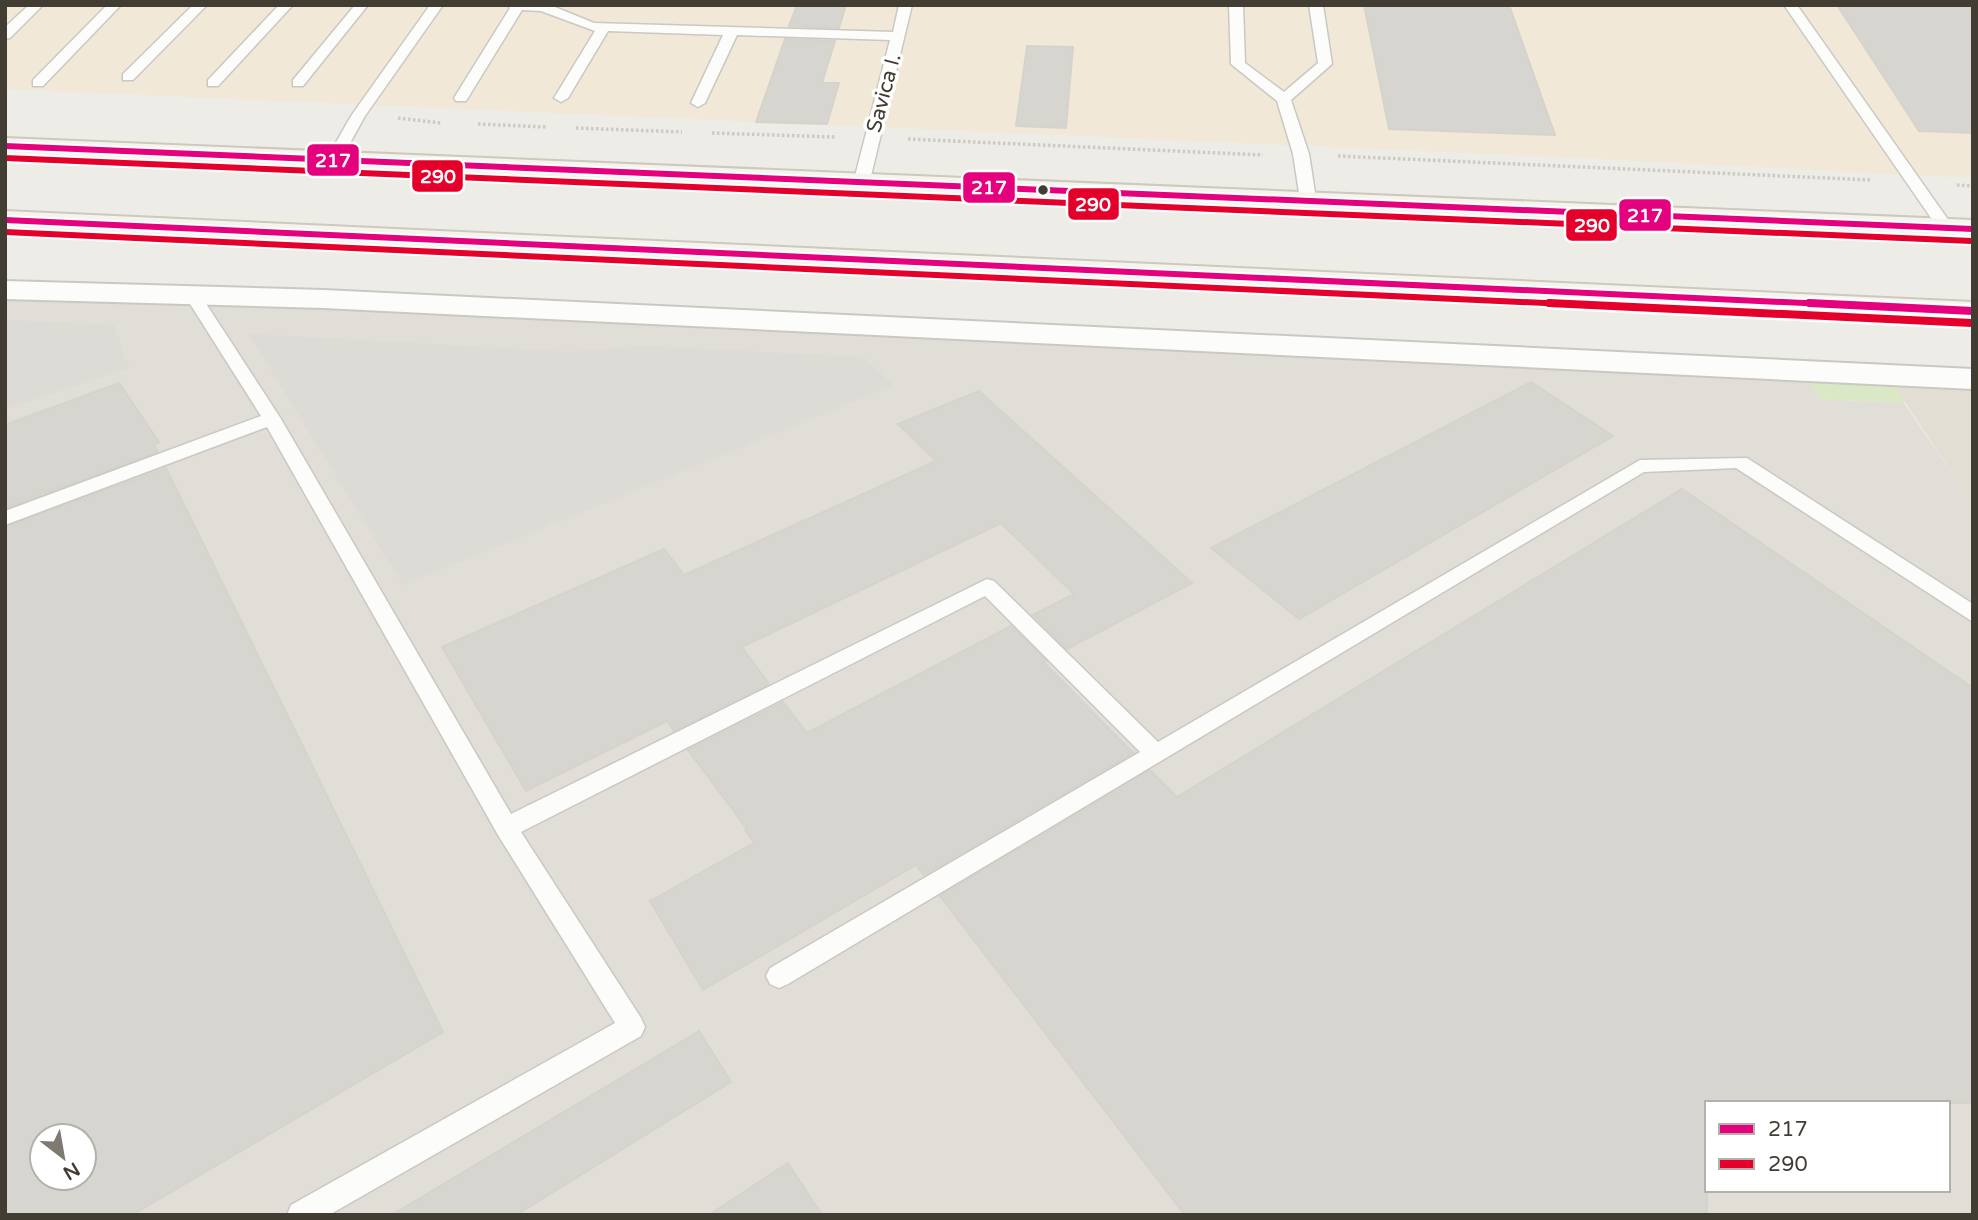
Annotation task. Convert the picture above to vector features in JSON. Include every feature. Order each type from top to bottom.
[{"type":"main road","points":[[5,146],[1308,198],[1959,229]]},
{"type":"main road","points":[[5,219],[1973,311]]},
{"type":"street","points":[[5,290],[366,301],[1973,379]]},
{"type":"lane","points":[[5,35],[37,5]]},
{"type":"lane","points":[[38,83],[115,5]]},
{"type":"lane","points":[[128,78],[201,5]]},
{"type":"lane","points":[[213,83],[287,5]]},
{"type":"lane","points":[[298,83],[362,5]]},
{"type":"lane","points":[[334,160],[358,116],[437,5]]},
{"type":"lane","points":[[461,98],[515,5],[543,7],[592,27],[899,36]]},
{"type":"lane","name":"Savica I.","points":[[863,180],[906,5]]},
{"type":"lane","points":[[1236,5],[1238,64],[1284,99],[1301,154],[1308,198]]},
{"type":"lane","points":[[1284,99],[1325,64],[1316,5]]},
{"type":"lane","points":[[1790,5],[1914,183],[1959,229]]},
{"type":"lane","points":[[561,98],[604,27]]},
{"type":"lane","points":[[698,103],[732,31]]},
{"type":"lane","points":[[193,296],[272,419],[506,828],[632,1027],[301,1215]]},
{"type":"lane","points":[[5,518],[272,419]]},
{"type":"lane","points":[[779,976],[1640,466],[1740,461],[1973,614]]},
{"type":"lane","points":[[506,828],[987,586],[1156,754]]},
{"type":"path","points":[[1342,156],[1973,186]]},
{"type":"shaded area","points":[[5,5],[1973,5],[1973,178],[1558,157],[5,89]]},
{"type":"shaded area","points":[[5,298],[278,303],[1807,377],[1819,399],[1904,403],[1965,492],[1973,497],[1973,1215],[5,1215]]},
{"type":"shaded area","points":[[5,320],[114,325],[129,368],[5,409]]},
{"type":"shaded area","points":[[249,334],[572,352],[644,346],[862,357],[894,385],[403,585]]},
{"type":"shaded area","points":[[1891,381],[1973,386],[1973,497],[1965,492]]},
{"type":"green space","points":[[1807,377],[1891,381],[1905,401],[1819,399]]},
{"type":"building","points":[[797,5],[846,5],[839,28],[789,26]]},
{"type":"building","points":[[1364,5],[1509,5],[1555,135],[1389,129]]},
{"type":"building","points":[[1837,5],[1973,5],[1973,133],[1919,131]]},
{"type":"building","points":[[785,39],[835,41],[822,83],[839,83],[827,124],[756,122]]},
{"type":"building","points":[[1027,46],[1073,47],[1066,128],[1016,126]]},
{"type":"building","points":[[1531,382],[1613,436],[1299,619],[1211,548]]},
{"type":"building","points":[[119,383],[159,442],[154,444],[158,452],[5,508],[5,425]]},
{"type":"building","points":[[979,391],[1192,583],[1067,649],[1033,615],[1074,594],[1001,523],[742,647],[769,684],[674,731],[667,721],[526,791],[442,647],[664,549],[684,575],[936,461],[898,424]]},
{"type":"building","points":[[166,468],[443,1032],[132,1215],[5,1215],[5,527]]},
{"type":"building","points":[[1682,489],[1973,688],[1973,1103],[1705,1101],[1707,1215],[1185,1215],[940,896],[1150,770],[1177,797]]},
{"type":"building","points":[[1011,626],[1133,753],[924,875],[916,865],[703,990],[650,901],[754,843],[745,830],[747,829],[688,750],[783,702],[807,733]]},
{"type":"building","points":[[699,1031],[731,1082],[516,1215],[392,1215]]},
{"type":"building","points":[[788,1163],[822,1215],[709,1215]]},
{"type":"transit line","name":"217","points":[[5,146],[1973,229]]},
{"type":"transit line","name":"290","points":[[5,158],[1972,241]]},
{"type":"transit line","name":"217","points":[[5,220],[1973,311]]},
{"type":"transit line","name":"290","points":[[5,232],[1972,323]]}]
